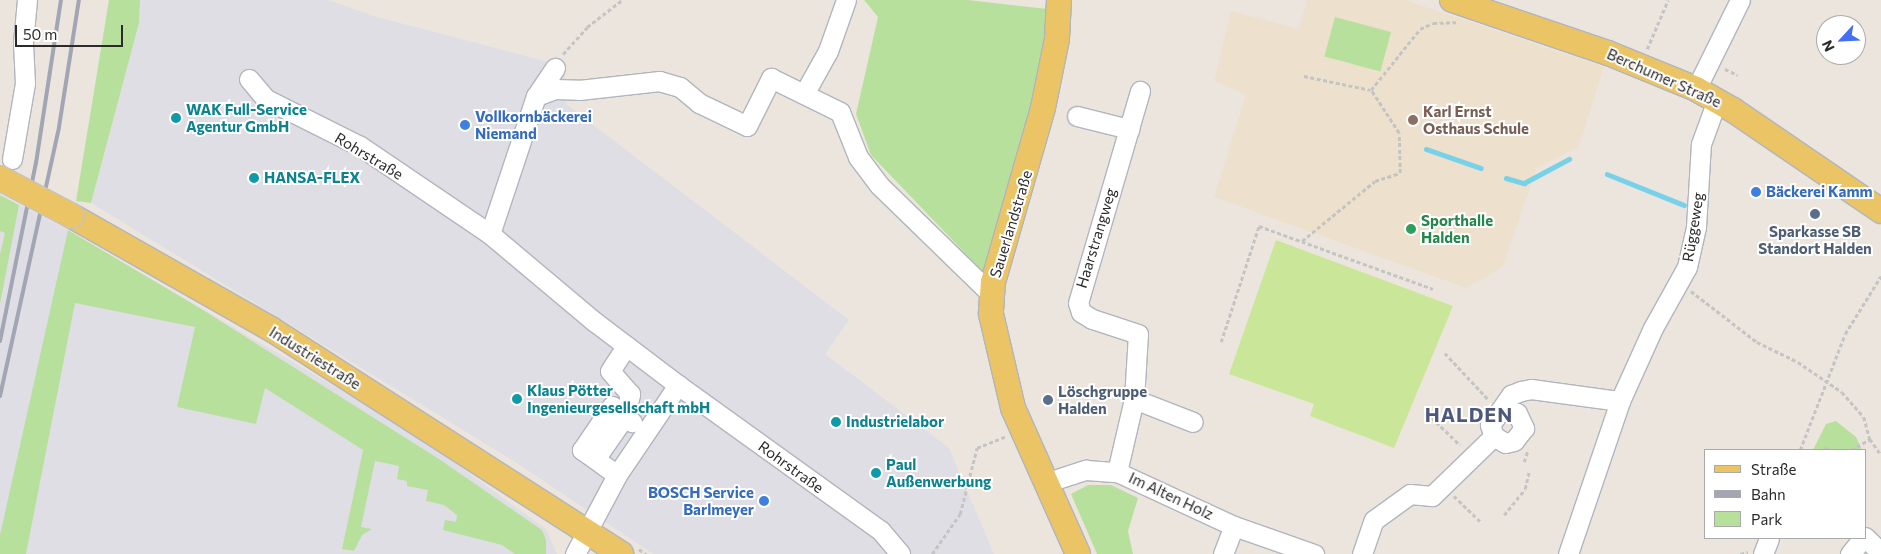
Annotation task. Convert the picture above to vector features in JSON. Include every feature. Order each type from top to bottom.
[{"type":"main road","name":"Sauerlandstraße","points":[[1059,0],[1057,39],[1043,108],[991,294],[993,332],[1000,362],[1023,429],[1048,482],[1078,554]]},
{"type":"main road","name":"Berchumer Straße","points":[[1452,0],[1641,66],[1707,95],[1881,211]]},
{"type":"main road","name":"Industriestraße","points":[[6,169],[72,216],[271,329],[621,554]]},
{"type":"street","points":[[6,169],[25,83],[23,43],[27,0]]},
{"type":"street","points":[[804,94],[828,52],[846,0]]},
{"type":"street","name":"Rüggeweg","points":[[1568,554],[1620,401],[1653,328],[1680,282],[1687,266],[1696,226],[1701,144],[1707,95],[1740,0]]},
{"type":"street","points":[[490,234],[536,96],[555,68]]},
{"type":"street","points":[[536,96],[555,89],[579,90],[659,81],[680,87],[699,103],[748,126],[771,78],[840,112],[858,157],[879,186],[991,294]]},
{"type":"street","name":"Rohrstraße","points":[[249,79],[266,99],[360,146],[490,234],[626,346],[882,531],[900,554]]},
{"type":"street","name":"Haarstrangweg","points":[[1117,472],[1134,398],[1138,334],[1092,319],[1081,312],[1078,303],[1140,91]]},
{"type":"street","points":[[1077,116],[1129,129]]},
{"type":"street","points":[[617,476],[595,459],[625,416],[630,394],[610,371],[626,346]]},
{"type":"street","points":[[576,554],[586,530],[617,476],[678,385]]},
{"type":"street","points":[[1362,554],[1374,520],[1410,494],[1432,496],[1487,442],[1490,425],[1502,411],[1511,395],[1531,389],[1620,401]]},
{"type":"street","points":[[1134,398],[1193,422]]},
{"type":"street","points":[[1487,442],[1506,443],[1514,441],[1522,434],[1522,419],[1516,413],[1502,411]]},
{"type":"street","points":[[625,416],[645,433]]},
{"type":"street","name":"Im Alten Holz","points":[[1048,482],[1086,470],[1117,472],[1285,549],[1314,554]]},
{"type":"street","points":[[1223,554],[1234,526]]},
{"type":"street","points":[[1763,554],[1769,539]]},
{"type":"street","points":[[1850,554],[1862,539]]},
{"type":"street","points":[[1866,539],[1881,552]]},
{"type":"path","points":[[555,68],[566,47],[622,0]]},
{"type":"path","points":[[1641,66],[1668,0]]},
{"type":"path","points":[[1370,90],[1420,29],[1433,23],[1466,20],[1475,7]]},
{"type":"path","points":[[1727,64],[1724,70],[1738,75]]},
{"type":"path","points":[[1301,241],[1375,181],[1400,173],[1399,133],[1370,90],[1304,76]]},
{"type":"path","points":[[1221,342],[1259,226],[1433,288]]},
{"type":"path","points":[[1800,449],[1845,334],[1881,276]]},
{"type":"path","points":[[1680,282],[1757,342],[1828,380],[1864,417],[1870,439],[1881,455]]},
{"type":"path","points":[[1445,353],[1502,411]]},
{"type":"path","points":[[1427,413],[1462,447],[1487,442]]},
{"type":"path","points":[[932,554],[960,514],[977,448],[1023,429]]},
{"type":"path","points":[[1853,449],[1870,439]]},
{"type":"path","points":[[1825,447],[1829,449]]},
{"type":"path","points":[[1504,515],[1524,489],[1529,471]]},
{"type":"path","points":[[1444,486],[1482,522]]},
{"type":"shaded area","points":[[140,0],[328,0],[377,17],[564,66],[566,104],[849,320],[825,354],[949,448],[994,554],[653,554],[512,460],[91,203],[139,23]]},
{"type":"shaded area","name":"Karl Ernst Osthaus Schule","points":[[1307,0],[1405,0],[1604,67],[1579,147],[1537,167],[1503,267],[1466,288],[1214,197],[1246,94],[1214,81],[1231,11],[1299,29]]},
{"type":"shaded area","points":[[0,195],[68,230],[415,434],[546,529],[557,554],[0,554]]},
{"type":"green space","points":[[109,0],[140,0],[139,23],[91,203],[76,201]]},
{"type":"green space","points":[[864,0],[968,0],[1048,9],[1048,57],[986,275],[871,155],[856,114],[878,17]]},
{"type":"green space","points":[[1335,17],[1391,32],[1380,72],[1324,57]]},
{"type":"green space","points":[[0,195],[19,205],[0,304],[0,254],[5,233],[0,231]]},
{"type":"green space","points":[[68,230],[203,310],[439,459],[542,530],[546,540],[546,554],[515,554],[502,545],[443,530],[445,520],[456,522],[457,515],[444,505],[426,501],[428,490],[407,486],[407,481],[397,479],[399,466],[375,461],[361,527],[372,529],[362,535],[354,551],[342,549],[363,450],[265,388],[256,424],[177,407],[195,327],[75,303],[26,554],[0,554],[0,535]]},
{"type":"green space","points":[[1276,240],[1453,306],[1394,448],[1310,416],[1314,404],[1229,374]]},
{"type":"green space","points":[[1836,421],[1856,437],[1862,449],[1814,449],[1826,424]]},
{"type":"green space","points":[[1088,485],[1111,485],[1138,498],[1128,531],[1133,554],[1097,554],[1071,494]]},
{"type":"waterway","points":[[1426,149],[1481,168]]},
{"type":"waterway","points":[[1506,178],[1524,183],[1569,159]]},
{"type":"waterway","points":[[1607,174],[1684,205]]},
{"type":"railway","points":[[0,341],[36,163],[61,0]]},
{"type":"railway","points":[[0,396],[59,127],[79,0]]},
{"type":"place","name":"WAK Full-Service Agentur GmbH","points":[[176,118]]},
{"type":"place","name":"Karl Ernst Osthaus Schule","points":[[1413,120]]},
{"type":"place","name":"Vollkornbäckerei Niemand","points":[[465,125]]},
{"type":"place","name":"HANSA-FLEX","points":[[254,178]]},
{"type":"place","name":"Bäckerei Kamm","points":[[1756,192]]},
{"type":"place","name":"Sparkasse SB Standort Halden","points":[[1815,214]]},
{"type":"place","name":"Sporthalle Halden","points":[[1411,229]]},
{"type":"place","name":"Klaus Pötter Ingenieurgesellschaft mbH","points":[[517,399]]},
{"type":"place","name":"Löschgruppe Halden","points":[[1048,400]]},
{"type":"place","name":"Industrielabor","points":[[836,422]]},
{"type":"place","name":"Paul Außenwerbung","points":[[876,473]]},
{"type":"place","name":"BOSCH Service Barlmeyer","points":[[764,501]]},
{"type":"district","name":"HALDEN","points":[[1469,414]]}]
